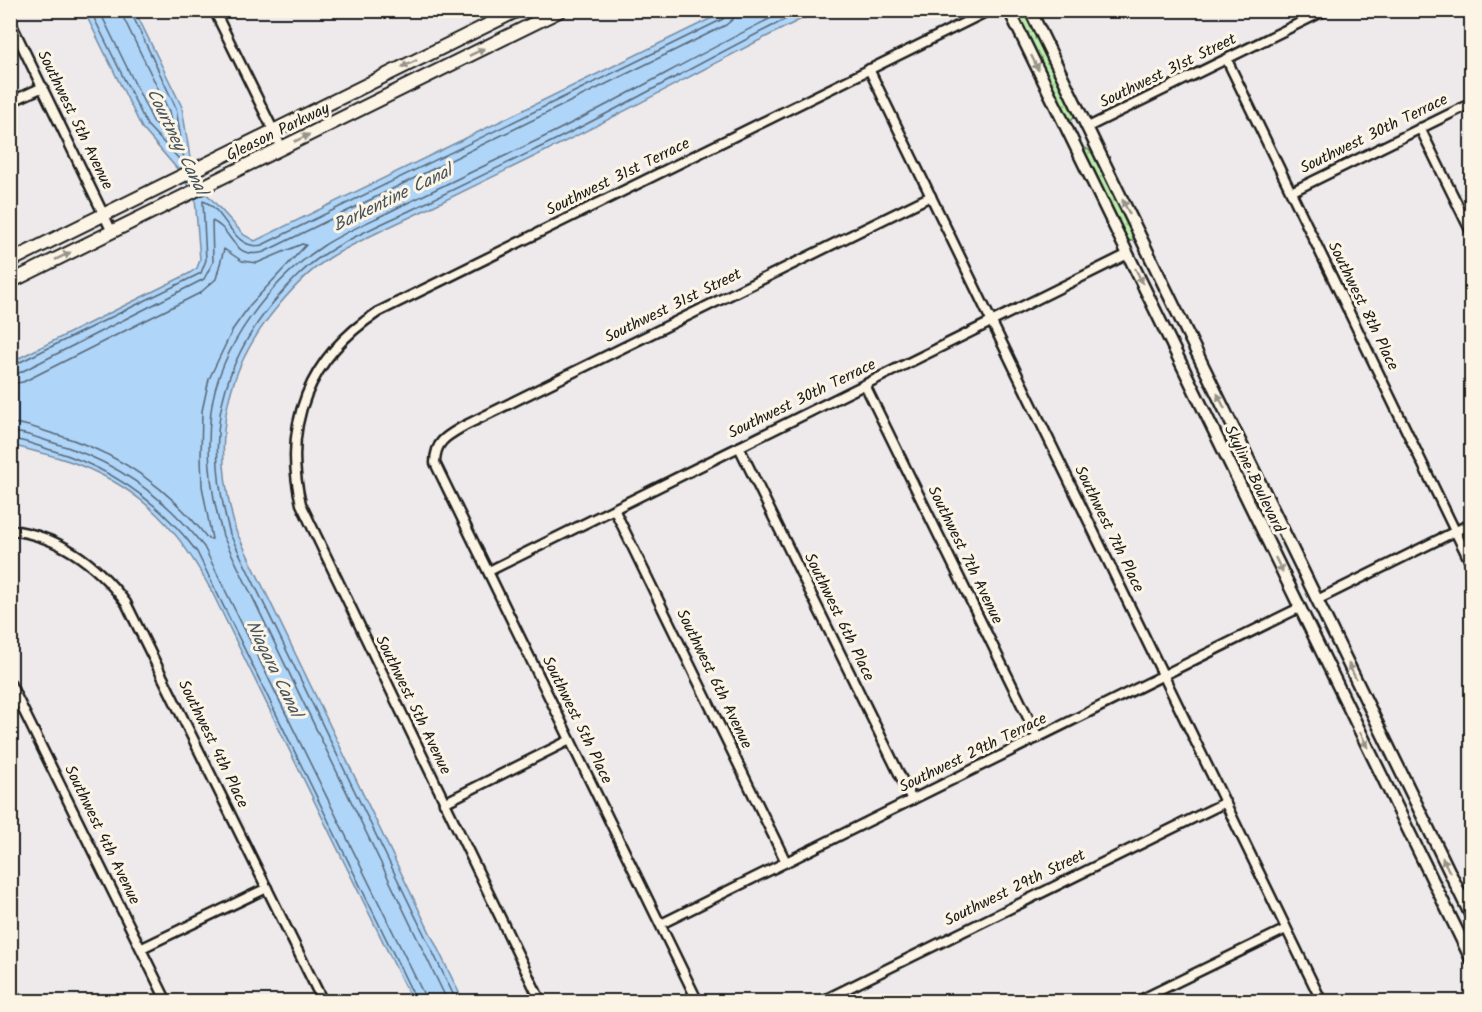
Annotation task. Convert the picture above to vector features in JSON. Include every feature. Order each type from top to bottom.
[{"type":"main road","name":"Gleason Parkway","points":[[10,261],[518,10]]},
{"type":"main road","name":"Gleason Parkway","points":[[10,282],[561,10]]},
{"type":"street","points":[[214,10],[282,148]]},
{"type":"street","name":"Southwest 31st Terrace","points":[[300,413],[310,385],[332,351],[353,329],[378,312],[990,10]]},
{"type":"street","name":"Skyline Boulevard","points":[[1009,10],[1472,961]]},
{"type":"street","name":"Skyline Boulevard","points":[[1030,10],[1472,918]]},
{"type":"street","name":"Southwest 31st Street","points":[[1088,127],[1326,10]]},
{"type":"street","name":"Southwest 5th Avenue","points":[[10,21],[112,232]]},
{"type":"street","name":"Southwest 8th Place","points":[[1227,60],[1472,566]]},
{"type":"street","name":"Southwest 7th Place","points":[[869,69],[1322,1002]]},
{"type":"street","points":[[10,102],[43,87]]},
{"type":"street","name":"Southwest 30th Terrace","points":[[1291,192],[1472,103]]},
{"type":"street","points":[[1071,136],[1088,127]]},
{"type":"street","points":[[1420,128],[1472,234]]},
{"type":"street","name":"Southwest 31st Street","points":[[435,450],[441,440],[464,426],[931,196]]},
{"type":"street","points":[[1128,254],[1146,246]]},
{"type":"street","name":"Southwest 30th Terrace","points":[[489,571],[1128,254]]},
{"type":"street","name":"Southwest 7th Avenue","points":[[865,385],[1038,738]]},
{"type":"street","name":"Southwest 5th Avenue","points":[[300,413],[294,464],[301,504],[541,1002]]},
{"type":"street","name":"Southwest 6th Place","points":[[739,447],[912,800]]},
{"type":"street","name":"Southwest 5th Place","points":[[435,450],[435,463],[698,1002]]},
{"type":"street","name":"Southwest 6th Avenue","points":[[614,509],[786,862]]},
{"type":"street","points":[[1299,608],[1472,523]]},
{"type":"street","name":"Southwest 4th Place","points":[[10,530],[37,535],[73,551],[91,563],[126,603],[323,1002]]},
{"type":"street","name":"Southwest 29th Terrace","points":[[661,924],[1299,608]]},
{"type":"street","name":"Southwest 4th Avenue","points":[[10,683],[167,1002]]},
{"type":"street","points":[[444,803],[570,740]]},
{"type":"street","name":"Southwest 29th Street","points":[[820,1002],[1224,803]]},
{"type":"street","points":[[142,948],[267,888]]},
{"type":"street","points":[[1136,1002],[1286,929]]},
{"type":"green space","points":[[1019,11],[1027,17],[1075,113],[1072,120],[1065,115],[1021,23]]},
{"type":"green space","points":[[1086,148],[1095,155],[1132,231],[1134,239],[1131,241],[1124,236],[1085,153]]},
{"type":"water","points":[[84,11],[135,11],[182,107],[191,164],[205,192],[244,235],[255,241],[726,11],[818,11],[592,128],[331,257],[303,279],[278,306],[244,358],[233,385],[226,412],[223,441],[224,470],[236,531],[463,1001],[412,1001],[213,594],[174,532],[141,500],[101,475],[69,461],[11,445],[11,362],[188,274],[197,268],[200,260],[195,198],[179,171],[142,128]]},
{"type":"water label","name":"Courtney Canal","points":[[176,142]]},
{"type":"water label","name":"Barkentine Canal","points":[[393,199]]},
{"type":"water label","name":"Niagara Canal","points":[[273,669]]}]
